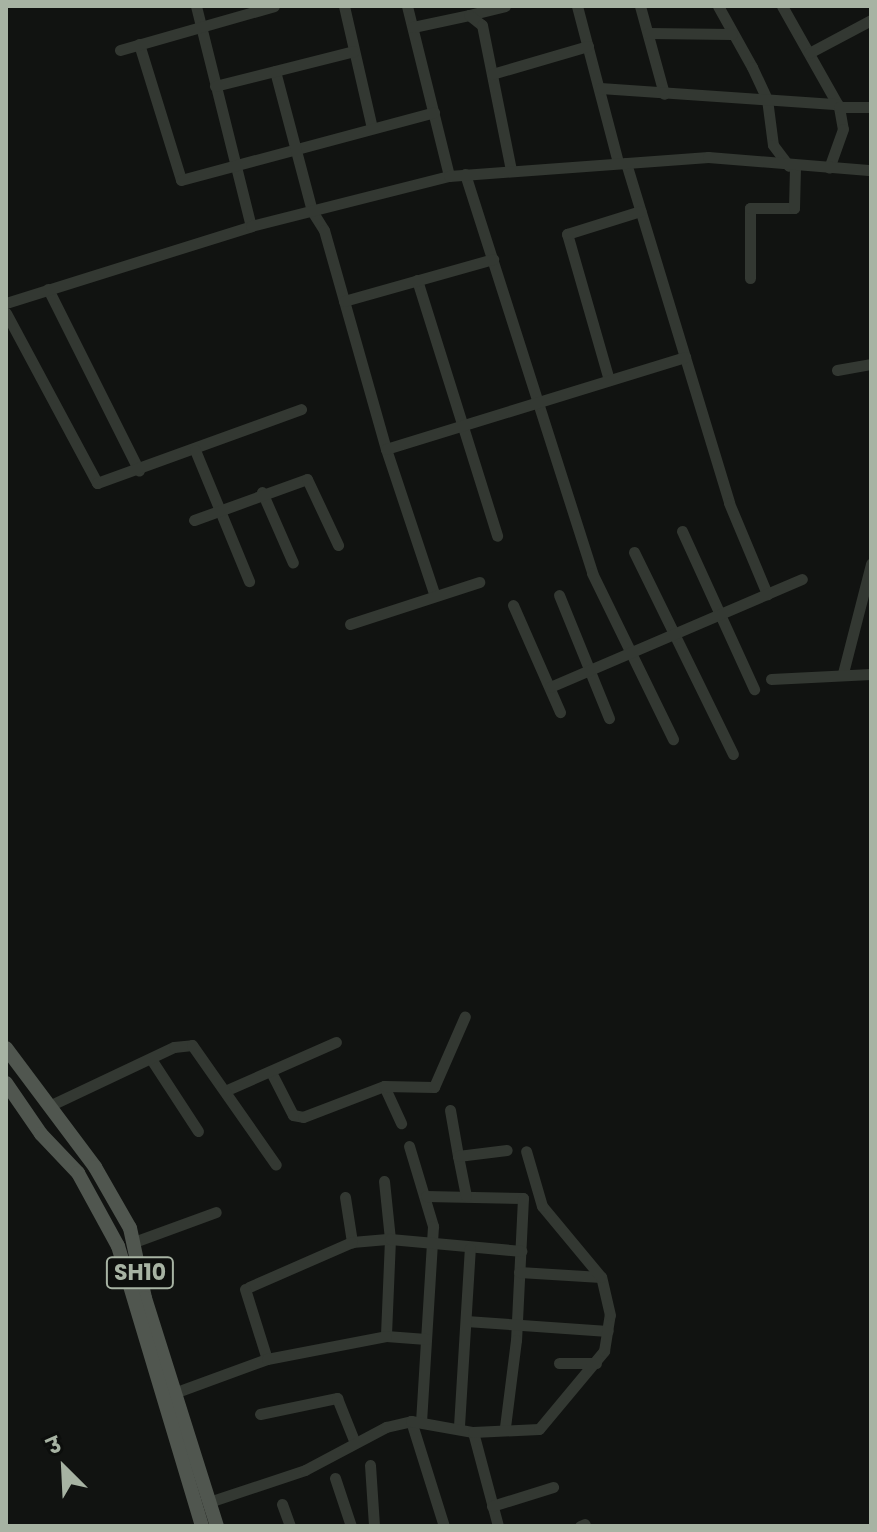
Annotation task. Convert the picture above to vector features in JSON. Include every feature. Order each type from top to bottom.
[{"type":"main road","name":"SH10","points":[[6,1048],[116,1198],[134,1242],[145,1298],[174,1393],[179,1432],[217,1526]]},
{"type":"main road","name":"SH10","points":[[6,1083],[41,1134],[86,1185],[118,1246],[179,1432],[202,1526]]},
{"type":"street","points":[[196,6],[251,226]]},
{"type":"street","points":[[120,50],[247,9],[274,6]]},
{"type":"street","points":[[344,6],[372,128]]},
{"type":"street","points":[[407,6],[449,176]]},
{"type":"street","points":[[413,27],[505,6]]},
{"type":"street","points":[[577,6],[622,163],[641,211],[729,503],[767,594]]},
{"type":"street","points":[[640,6],[664,94]]},
{"type":"street","points":[[718,6],[767,99],[773,145],[792,166],[794,208],[750,208],[750,278]]},
{"type":"street","points":[[782,6],[838,106],[843,129],[829,168]]},
{"type":"street","points":[[469,15],[482,25],[511,170]]},
{"type":"street","points":[[809,53],[871,20]]},
{"type":"street","points":[[648,33],[732,34]]},
{"type":"street","points":[[139,44],[181,180],[434,112]]},
{"type":"street","points":[[492,74],[588,46]]},
{"type":"street","points":[[215,86],[354,51]]},
{"type":"street","points":[[275,71],[312,211],[324,230],[386,449],[435,596]]},
{"type":"street","points":[[600,88],[871,107]]},
{"type":"street","points":[[6,303],[251,226],[449,176],[708,157],[871,170]]},
{"type":"street","points":[[465,174],[592,573],[627,653],[673,739]]},
{"type":"street","points":[[609,380],[567,234],[641,211]]},
{"type":"street","points":[[344,301],[493,259]]},
{"type":"street","points":[[417,280],[497,536]]},
{"type":"street","points":[[48,289],[139,471]]},
{"type":"street","points":[[6,313],[90,478],[104,484],[301,409]]},
{"type":"street","points":[[386,449],[685,357]]},
{"type":"street","points":[[837,370],[871,364]]},
{"type":"street","points":[[195,450],[249,581]]},
{"type":"street","points":[[194,520],[262,492],[307,479],[338,545]]},
{"type":"street","points":[[262,492],[293,563]]},
{"type":"street","points":[[682,531],[754,689]]},
{"type":"street","points":[[634,552],[733,754]]},
{"type":"street","points":[[843,673],[871,564]]},
{"type":"street","points":[[550,687],[802,579]]},
{"type":"street","points":[[350,624],[479,582]]},
{"type":"street","points":[[559,595],[586,671],[609,718]]},
{"type":"street","points":[[513,605],[560,712]]},
{"type":"street","points":[[771,679],[871,674]]},
{"type":"street","points":[[272,1074],[293,1115],[303,1117],[384,1086],[434,1087],[465,1016]]},
{"type":"street","points":[[227,1090],[272,1074],[336,1042]]},
{"type":"street","points":[[49,1106],[183,1043],[192,1045],[227,1090],[276,1165]]},
{"type":"street","points":[[151,1059],[198,1131]]},
{"type":"street","points":[[384,1086],[401,1123]]},
{"type":"street","points":[[450,1110],[466,1196]]},
{"type":"street","points":[[409,1146],[426,1196],[432,1244],[426,1339],[416,1420],[444,1526]]},
{"type":"street","points":[[458,1156],[507,1150]]},
{"type":"street","points":[[209,1502],[305,1470],[355,1443],[416,1420],[459,1426],[473,1432],[505,1427],[539,1429],[596,1363],[608,1331],[601,1277],[542,1206],[526,1151]]},
{"type":"street","points":[[384,1181],[390,1239],[386,1336]]},
{"type":"street","points":[[426,1196],[523,1198],[517,1322],[505,1427]]},
{"type":"street","points":[[345,1197],[352,1242]]},
{"type":"street","points":[[134,1242],[216,1212]]},
{"type":"street","points":[[267,1359],[247,1288],[352,1242],[390,1239],[521,1251]]},
{"type":"street","points":[[459,1426],[470,1248]]},
{"type":"street","points":[[519,1272],[601,1277]]},
{"type":"street","points":[[466,1321],[517,1322],[608,1331]]},
{"type":"street","points":[[174,1393],[267,1359],[386,1336],[426,1339]]},
{"type":"street","points":[[559,1363],[596,1363]]},
{"type":"street","points":[[260,1414],[337,1398],[355,1443]]},
{"type":"street","points":[[473,1432],[498,1526]]},
{"type":"street","points":[[370,1465],[374,1526]]},
{"type":"street","points":[[335,1478],[351,1526]]},
{"type":"street","points":[[492,1506],[553,1487]]},
{"type":"street","points":[[282,1504],[290,1526]]}]
